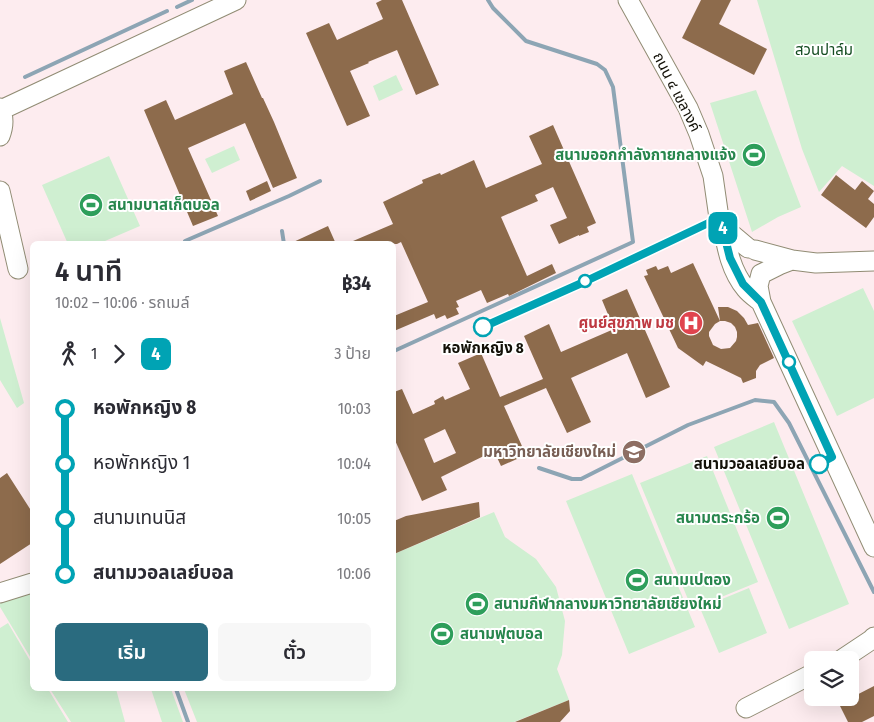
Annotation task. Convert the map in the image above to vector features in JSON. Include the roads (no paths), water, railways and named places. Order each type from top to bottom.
[{"type":"street","points":[[0,136],[4,121],[1,109],[236,0]]},
{"type":"street","name":"ถนน ๔ เขลางค์","points":[[628,0],[688,108],[699,134],[713,176],[721,222],[734,271],[746,289],[761,302]]},
{"type":"street","points":[[0,191],[18,269]]},
{"type":"street","points":[[721,222],[752,249],[792,260],[816,263],[874,261]]},
{"type":"street","points":[[792,260],[779,264],[760,274],[758,286],[761,302],[874,547]]},
{"type":"street","points":[[0,592],[30,584]]},
{"type":"street","points":[[854,651],[874,637]]},
{"type":"street","points":[[746,708],[804,678]]},
{"type":"waterway","points":[[177,7],[192,0]]},
{"type":"waterway","points":[[396,350],[633,242],[613,87],[605,70],[597,64],[526,41],[493,8],[488,0]]},
{"type":"waterway","points":[[25,77],[167,11]]},
{"type":"waterway","points":[[185,241],[320,181]]},
{"type":"waterway","points":[[282,231],[284,241]]},
{"type":"waterway","points":[[539,468],[572,479],[581,479],[688,425],[755,400],[774,402],[789,423],[874,592]]},
{"type":"waterway","points":[[177,691],[188,722]]},
{"type":"place","name":"สนามออกกำลังกายกลางแจ้ง","points":[[754,155]]},
{"type":"place","name":"สนามบาสเก็ตบอล","points":[[91,205]]},
{"type":"place","name":"ศูนย์สุขภาพ มช","points":[[691,323]]},
{"type":"place","name":"หอพักหญิง 8","points":[[483,327]]},
{"type":"place","name":"มหาวิทยาลัยเชียงใหม่","points":[[634,452]]},
{"type":"place","name":"สนามวอลเลย์บอล","points":[[819,464]]},
{"type":"place","name":"สนามตระกร้อ","points":[[778,518]]},
{"type":"place","name":"สนามเปตอง","points":[[637,580]]},
{"type":"place","name":"สนามกีฬากลางมหาวิทยาลัยเชียงใหม่","points":[[477,604]]},
{"type":"place","name":"สนามฟุตบอล","points":[[442,634]]},
{"type":"park label","name":"สวนปาล์ม","points":[[824,50]]}]
